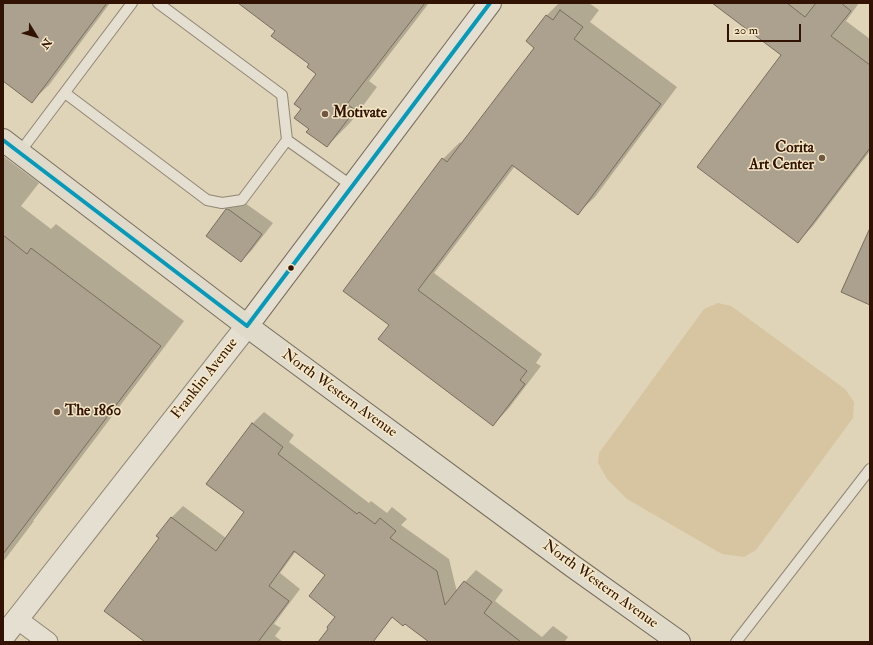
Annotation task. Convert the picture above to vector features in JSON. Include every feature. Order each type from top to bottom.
[{"type":"main road","name":"Franklin Avenue","points":[[3,637],[247,326],[490,3]]},
{"type":"main road","name":"North Western Avenue","points":[[11,146],[247,326],[571,565],[679,642]]},
{"type":"street","points":[[17,619],[48,642]]},
{"type":"lane","points":[[11,146],[65,93],[132,3]]},
{"type":"lane","points":[[65,93],[207,200],[222,203],[242,200],[287,140],[282,95],[158,3]]},
{"type":"lane","points":[[287,140],[352,186]]},
{"type":"lane","points":[[736,642],[870,469]]},
{"type":"shaded area","points":[[718,303],[731,306],[845,389],[854,402],[853,418],[756,550],[744,557],[722,554],[627,499],[607,479],[598,463],[599,453],[704,309]]},
{"type":"building","points":[[3,3],[107,3],[32,103],[3,81]]},
{"type":"building","points":[[238,3],[425,3],[347,104],[355,110],[327,147],[306,132],[309,129],[294,118],[301,109],[294,104],[316,74],[307,67],[309,64],[271,36],[275,31]]},
{"type":"building","points":[[712,3],[787,3],[805,17],[816,3],[841,3],[851,11],[831,36],[870,65],[870,148],[798,243],[697,167],[781,55]]},
{"type":"building","points":[[560,10],[583,27],[574,39],[661,104],[578,215],[512,165],[418,290],[527,371],[520,380],[525,384],[493,426],[378,339],[389,325],[343,291],[442,158],[447,162],[534,48],[526,41],[546,15],[553,20]]},
{"type":"building","points":[[226,209],[262,234],[241,262],[206,236]]},
{"type":"building","points":[[870,228],[870,305],[841,292]]},
{"type":"building","name":"The 1860","points":[[3,235],[27,254],[31,248],[161,346],[3,554]]},
{"type":"building","points":[[252,423],[283,447],[278,454],[357,514],[359,512],[375,524],[380,518],[396,531],[390,538],[437,571],[445,605],[464,581],[492,602],[484,613],[521,642],[429,642],[405,624],[403,626],[392,617],[373,642],[318,642],[335,617],[309,596],[325,575],[294,551],[269,586],[289,601],[258,642],[145,642],[104,611],[159,538],[156,536],[171,517],[216,551],[244,512],[206,484]]},
{"type":"transit line","points":[[247,326],[490,3]]},
{"type":"transit line","points":[[3,140],[247,326]]},
{"type":"place","name":"Motivate","points":[[325,114]]},
{"type":"place","name":"Corita Art Center","points":[[822,158]]},
{"type":"place","name":"The 1860","points":[[57,412]]}]
